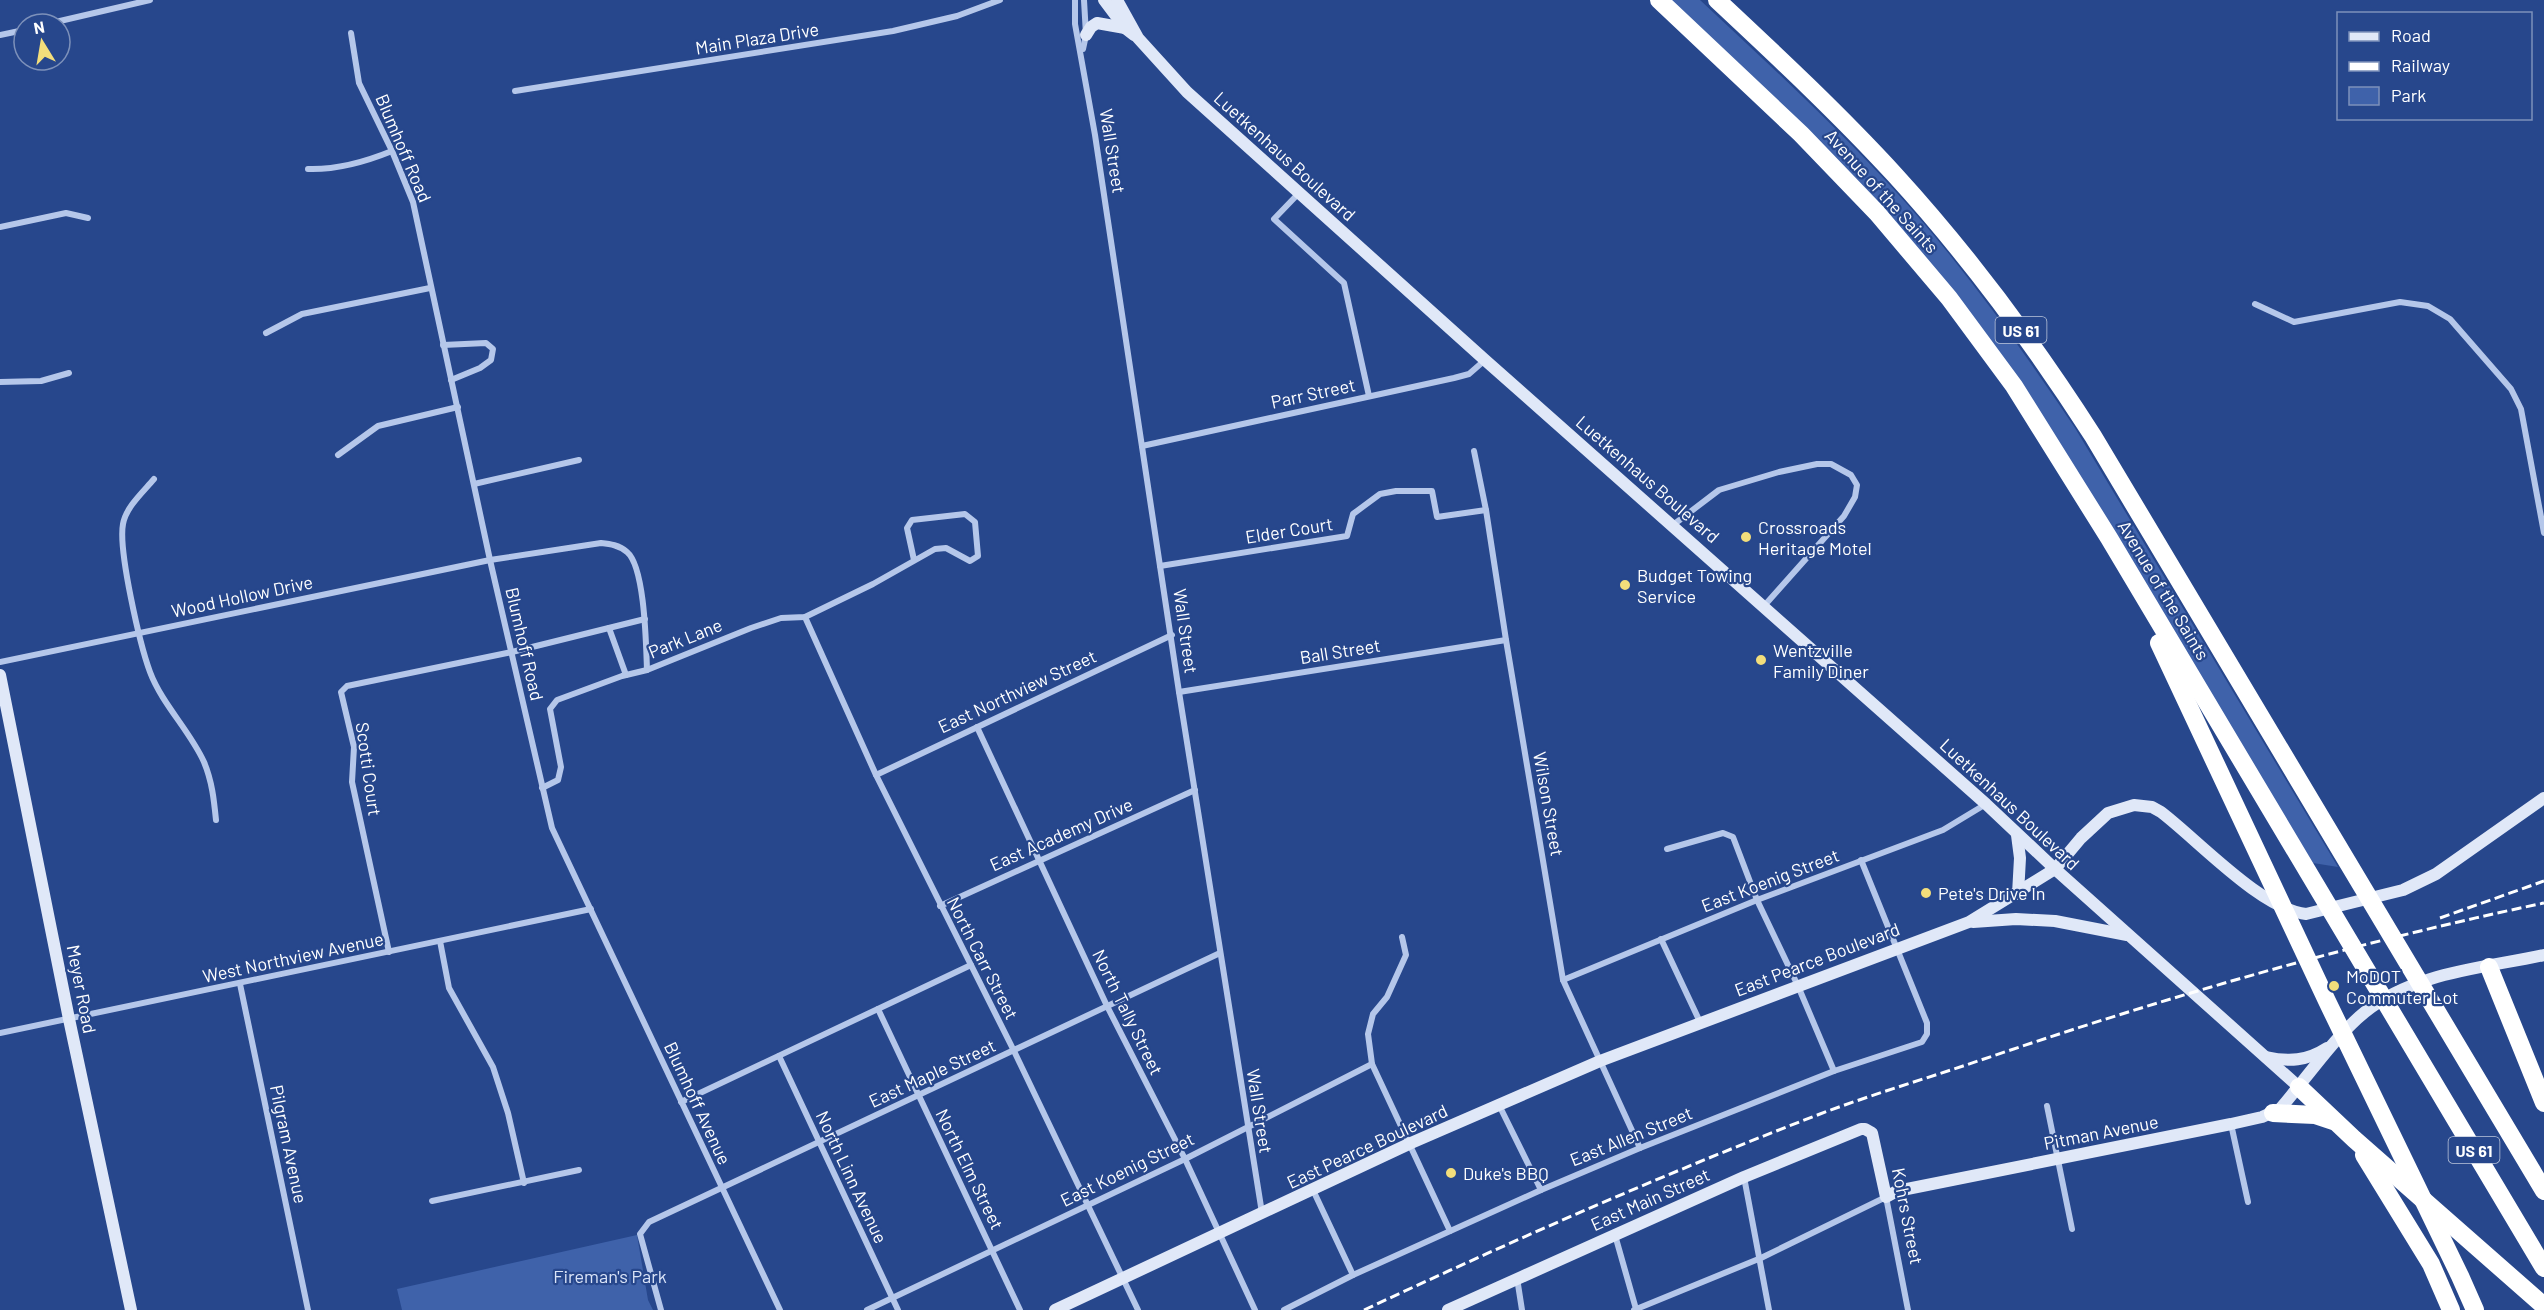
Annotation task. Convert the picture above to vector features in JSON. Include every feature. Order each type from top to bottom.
[{"type":"highway","name":"Avenue of the Saints","points":[[1659,0],[1801,134],[1870,205],[1921,264],[2014,386],[2109,538],[2544,1268]]},
{"type":"highway","name":"Avenue of the Saints","points":[[1717,0],[1819,96],[1895,175],[1965,256],[2025,336],[2098,446],[2544,1191]]},
{"type":"highway","points":[[2109,538],[2475,1310]]},
{"type":"highway","points":[[2489,967],[2544,1103]]},
{"type":"highway","points":[[2299,1087],[2354,1139],[2544,1306]]},
{"type":"highway","points":[[2273,1113],[2315,1115],[2336,1122]]},
{"type":"highway","points":[[2354,1139],[2417,1240],[2451,1310]]},
{"type":"main road","name":"Luetkenhaus Boulevard","points":[[1104,0],[1125,28],[1138,38],[1187,92],[1485,360],[1986,804],[2127,935],[2299,1087]]},
{"type":"main road","name":"Luetkenhaus Boulevard","points":[[1117,0],[1138,38]]},
{"type":"main road","points":[[1086,35],[1097,23],[1125,28]]},
{"type":"main road","name":"Meyer Road","points":[[0,675],[131,1310]]},
{"type":"main road","name":"East Pearce Boulevard","points":[[1055,1310],[1411,1143],[1600,1061],[1969,922],[2018,894],[2055,869],[2081,838],[2108,813],[2128,806],[2139,805],[2161,812],[2268,901],[2290,912],[2306,914],[2403,890],[2436,874],[2544,798]]},
{"type":"main road","points":[[2017,835],[2020,858],[2018,894]]},
{"type":"main road","points":[[1969,922],[2016,919],[2055,921],[2127,935]]},
{"type":"main road","name":"Pitman Avenue","points":[[1886,1197],[1897,1191],[2232,1124],[2273,1113],[2365,1012],[2399,990],[2439,977],[2544,955]]},
{"type":"main road","points":[[2266,1057],[2286,1061],[2304,1059],[2313,1056],[2340,1038]]},
{"type":"main road","name":"East Main Street","points":[[1448,1310],[1851,1132],[1861,1129],[1869,1131]]},
{"type":"main road","name":"Kohrs Street","points":[[1869,1131],[1873,1137],[1886,1197]]},
{"type":"street","points":[[72,18],[150,0]]},
{"type":"street","name":"Main Plaza Drive","points":[[515,91],[893,31],[957,16],[1000,0]]},
{"type":"street","name":"Wall Street","points":[[1075,0],[1076,24],[1262,1214]]},
{"type":"street","name":"Wall Street","points":[[1082,52],[1086,35],[1084,0]]},
{"type":"street","name":"Blumhoff Road","points":[[351,33],[359,84],[392,151],[413,202],[490,560],[552,828],[591,909]]},
{"type":"street","points":[[308,169],[330,170],[373,159],[392,151]]},
{"type":"street","points":[[1299,193],[1274,219],[1344,283],[1369,396]]},
{"type":"street","points":[[0,227],[66,213],[88,218]]},
{"type":"street","points":[[266,333],[303,314],[430,288]]},
{"type":"street","points":[[2255,304],[2294,322],[2400,302],[2428,306],[2450,319],[2511,389],[2521,409],[2544,533]]},
{"type":"street","points":[[443,345],[486,343],[493,350],[491,360],[480,368],[451,380]]},
{"type":"street","name":"Parr Street","points":[[1142,446],[1470,374],[1485,360]]},
{"type":"street","points":[[0,382],[41,381],[69,373]]},
{"type":"street","points":[[338,455],[378,426],[458,407]]},
{"type":"street","name":"Wilson Street","points":[[1474,451],[1486,510],[1563,980],[1640,1148]]},
{"type":"street","points":[[474,484],[579,460]]},
{"type":"street","points":[[1673,525],[1719,490],[1779,472],[1817,464],[1831,464],[1851,475],[1857,485],[1855,497],[1844,516],[1764,606]]},
{"type":"street","points":[[154,479],[134,503],[123,523],[123,553],[150,673],[203,761],[213,788],[216,820]]},
{"type":"street","name":"Elder Court","points":[[1160,566],[1347,536],[1353,514],[1380,494],[1396,490],[1432,491],[1437,517],[1486,510]]},
{"type":"street","name":"Park Lane","points":[[542,788],[558,780],[561,767],[550,709],[557,700],[626,675],[647,670],[751,628],[781,618],[805,617],[873,584],[935,549],[946,548],[970,561],[975,559],[978,556],[975,522],[965,514],[912,520],[907,528],[914,560]]},
{"type":"street","name":"Wood Hollow Drive","points":[[0,662],[490,560],[601,543],[614,544],[627,552],[633,560],[645,619],[647,670]]},
{"type":"street","name":"North Carr Street","points":[[805,617],[876,775],[1014,1051],[1138,1310]]},
{"type":"street","points":[[512,652],[645,619]]},
{"type":"street","points":[[609,628],[626,675]]},
{"type":"street","name":"East Northview Street","points":[[876,775],[1172,635]]},
{"type":"street","name":"Ball Street","points":[[1179,692],[1506,640]]},
{"type":"street","name":"Scotti Court","points":[[389,952],[352,782],[354,747],[341,692],[346,686],[512,652]]},
{"type":"street","name":"North Tally Street","points":[[977,727],[1107,1006],[1185,1159],[1255,1310]]},
{"type":"street","name":"East Academy Drive","points":[[940,906],[1195,789]]},
{"type":"street","name":"East Koenig Street","points":[[1563,980],[1757,900],[1943,830],[1986,804]]},
{"type":"street","points":[[1667,849],[1723,833],[1733,837],[1757,900],[1798,986],[1834,1071]]},
{"type":"street","points":[[1861,860],[1895,949]]},
{"type":"street","name":"West Northview Avenue","points":[[0,1033],[591,909]]},
{"type":"street","name":"Blumhoff Avenue","points":[[591,909],[780,1310]]},
{"type":"street","points":[[1402,937],[1406,955],[1387,997],[1373,1014],[1368,1035],[1372,1064],[1411,1143],[1450,1231]]},
{"type":"street","points":[[1661,939],[1700,1022]]},
{"type":"street","points":[[440,941],[449,988],[493,1067],[508,1113],[524,1183]]},
{"type":"street","name":"East Allen Street","points":[[1284,1310],[1353,1275],[1640,1148],[1834,1071],[1922,1042],[1927,1034],[1927,1023],[1895,949]]},
{"type":"street","name":"East Maple Street","points":[[662,1310],[640,1234],[649,1222],[1220,952]]},
{"type":"street","points":[[681,1102],[971,965]]},
{"type":"street","name":"Pilgram Avenue","points":[[240,984],[308,1310]]},
{"type":"street","name":"North Elm Street","points":[[878,1009],[917,1096],[1020,1310]]},
{"type":"street","name":"North Linn Avenue","points":[[779,1056],[898,1310]]},
{"type":"street","name":"East Koenig Street","points":[[867,1310],[1185,1159],[1372,1064]]},
{"type":"street","points":[[1499,1105],[1541,1190]]},
{"type":"street","points":[[2047,1106],[2072,1228]]},
{"type":"street","points":[[2232,1124],[2248,1202]]},
{"type":"street","points":[[432,1201],[579,1170]]},
{"type":"street","points":[[1744,1178],[1761,1258],[1769,1310]]},
{"type":"street","points":[[1313,1190],[1353,1275]]},
{"type":"street","name":"Pitman Avenue","points":[[1635,1310],[1761,1258],[1886,1197]]},
{"type":"street","name":"Kohrs Street","points":[[1886,1197],[1908,1310]]},
{"type":"street","points":[[1614,1235],[1635,1310]]},
{"type":"street","points":[[1516,1278],[1522,1310]]},
{"type":"green space","points":[[1669,0],[1700,0],[1873,167],[1926,226],[1965,275],[2075,428],[2338,867],[2313,863],[1979,326]]},
{"type":"green space","name":"Fireman's Park","points":[[637,1235],[648,1300],[653,1310],[402,1310],[397,1289]]},
{"type":"railway","points":[[2440,918],[2544,881]]},
{"type":"railway","points":[[1364,1310],[1648,1183],[1762,1136],[1860,1100],[2190,993],[2401,936],[2544,903]]},
{"type":"place","name":"Crossroads Heritage Motel","points":[[1746,537]]},
{"type":"place","name":"Budget Towing Service","points":[[1625,585]]},
{"type":"place","name":"Wentzville Family Diner","points":[[1761,660]]},
{"type":"place","name":"Pete's Drive In","points":[[1926,893]]},
{"type":"place","name":"MoDOT Commuter Lot","points":[[2334,986]]},
{"type":"place","name":"Duke's BBQ","points":[[1451,1173]]}]
